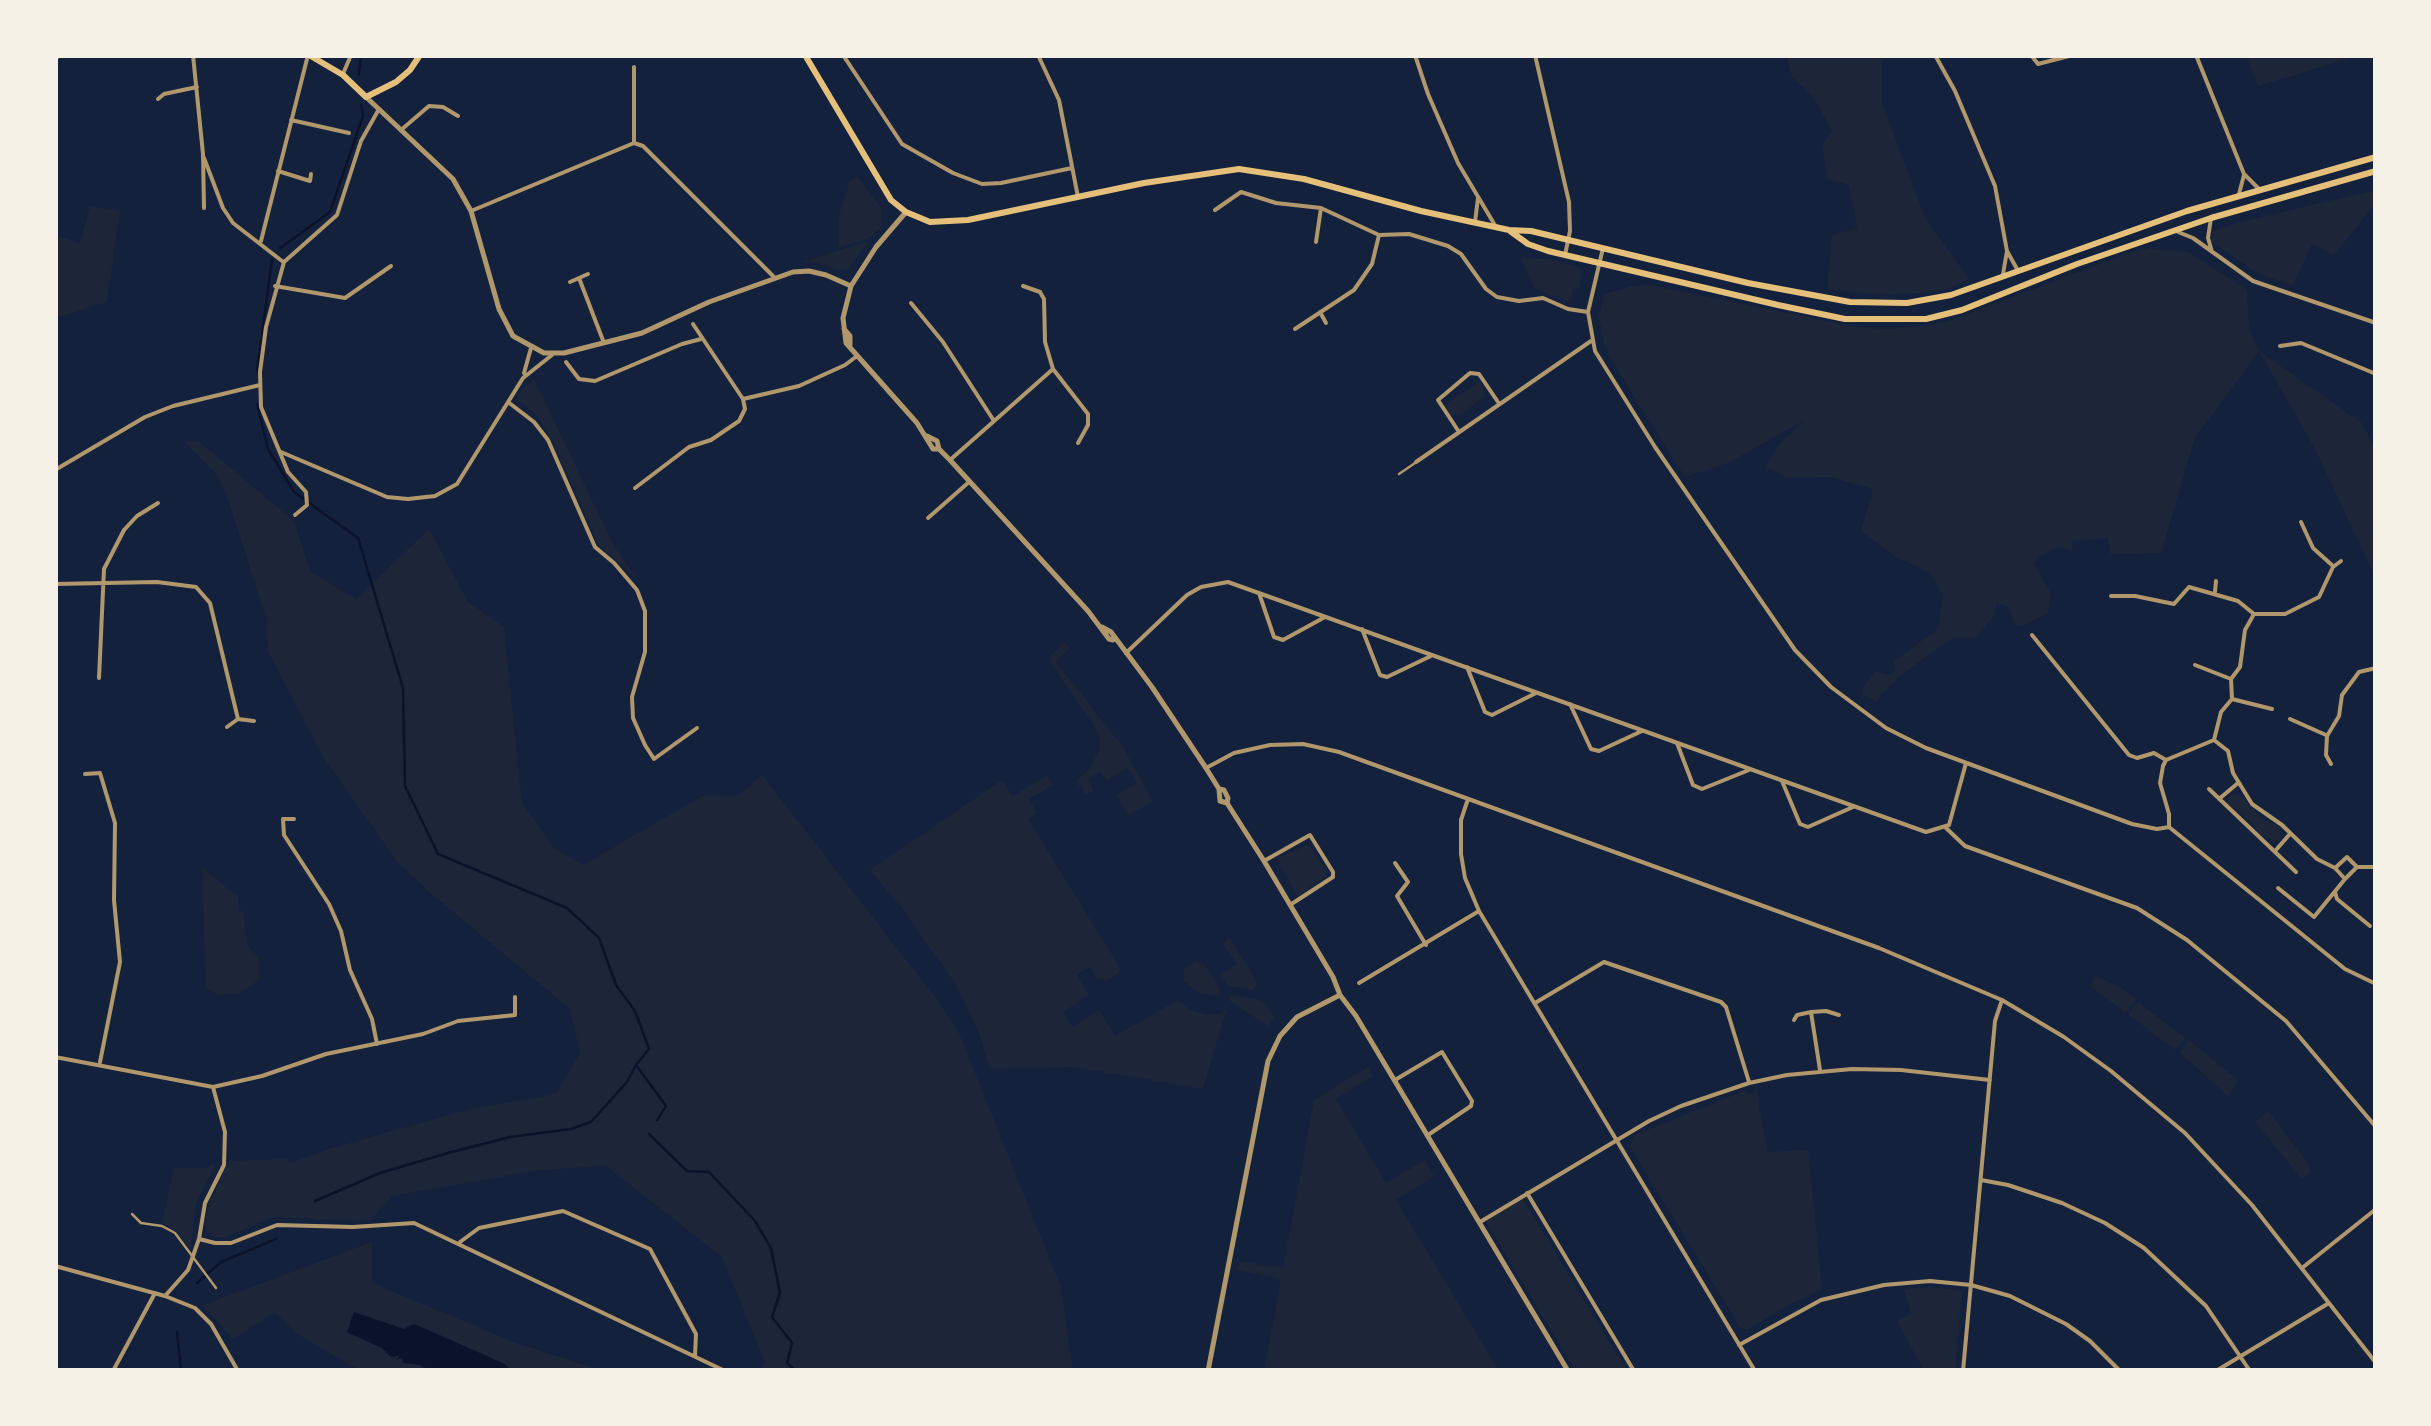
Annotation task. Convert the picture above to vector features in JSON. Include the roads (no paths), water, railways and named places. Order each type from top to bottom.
[{"type":"main road","points":[[308,55],[343,74],[366,97],[396,82],[420,55]]},
{"type":"main road","points":[[806,55],[886,193],[921,220],[943,224],[1238,169],[1304,179],[1508,230],[1531,230],[1748,283],[1850,302],[1884,304],[1950,295],[2239,194],[2376,158]]},
{"type":"main road","points":[[1508,230],[1528,244],[1565,255],[1845,319],[1926,319],[1962,310],[2211,218],[2376,171]]},
{"type":"street","points":[[193,55],[204,208]]},
{"type":"street","points":[[284,262],[263,248],[262,242],[308,55]]},
{"type":"street","points":[[343,74],[351,55]]},
{"type":"street","points":[[843,55],[902,144],[952,172],[982,184],[1001,184],[1072,168]]},
{"type":"street","points":[[1038,55],[1059,100],[1078,197]]},
{"type":"street","points":[[1415,55],[1450,146],[1496,227]]},
{"type":"street","points":[[1535,55],[1569,202],[1571,224],[1565,255]]},
{"type":"street","points":[[1935,55],[1956,91],[1995,186],[2007,251],[2003,274]]},
{"type":"street","points":[[2031,55],[2038,64],[2073,55]]},
{"type":"street","points":[[2196,55],[2244,174],[2260,189]]},
{"type":"street","points":[[634,67],[634,143]]},
{"type":"street","points":[[158,100],[164,94],[197,87]]},
{"type":"street","points":[[366,97],[454,179],[472,211],[499,309],[513,336],[552,355]]},
{"type":"street","points":[[401,130],[429,106],[443,107],[458,116]]},
{"type":"street","points":[[295,516],[307,506],[306,492],[288,472],[261,407],[266,327],[284,262],[336,215],[361,141],[379,109]]},
{"type":"street","points":[[291,120],[349,134]]},
{"type":"street","points":[[472,211],[634,143],[643,146],[774,276]]},
{"type":"street","points":[[203,154],[222,208],[244,233],[262,242]]},
{"type":"street","points":[[278,171],[310,180],[311,174]]},
{"type":"street","points":[[2239,194],[2244,174]]},
{"type":"street","points":[[1215,210],[1241,192],[1276,203],[1321,208],[1378,235],[1409,234],[1448,246],[1460,254],[1496,297],[1519,302],[1543,298],[1568,309],[1588,312]]},
{"type":"street","points":[[1475,222],[1478,198]]},
{"type":"street","points":[[1272,215],[1276,203]]},
{"type":"street","points":[[1316,242],[1321,208]]},
{"type":"street","points":[[906,212],[876,248],[852,286],[844,310],[844,338],[927,436],[937,441],[938,449],[1102,627],[1108,639],[1126,653],[1218,789],[1224,790],[1226,803],[1568,1371]]},
{"type":"street","points":[[2211,218],[2208,238],[2213,254]]},
{"type":"street","points":[[2172,231],[2192,238],[2253,282],[2376,324]]},
{"type":"street","points":[[1295,329],[1359,284],[1372,264],[1378,235]]},
{"type":"street","points":[[1604,248],[1588,312],[1591,342],[1656,447],[1794,650],[1866,715],[1916,744],[2132,824],[2168,827]]},
{"type":"street","points":[[2007,251],[2018,269]]},
{"type":"street","points":[[276,286],[344,298],[391,266]]},
{"type":"street","points":[[523,378],[552,355],[642,333],[774,276],[809,271],[852,286]]},
{"type":"street","points":[[570,282],[588,274]]},
{"type":"street","points":[[578,278],[604,343]]},
{"type":"street","points":[[1023,286],[1040,292],[1044,299],[1046,342],[1053,369],[1088,414],[1088,425],[1078,443]]},
{"type":"street","points":[[911,303],[943,342],[994,420]]},
{"type":"street","points":[[1320,312],[1326,323]]},
{"type":"street","points":[[634,488],[689,447],[711,440],[739,422],[745,409],[743,398],[692,324]]},
{"type":"street","points":[[566,362],[574,375],[594,382],[682,344],[701,340]]},
{"type":"street","points":[[1416,462],[1498,402],[1591,342]]},
{"type":"street","points":[[2280,346],[2300,343],[2376,374]]},
{"type":"street","points":[[278,451],[387,497],[435,496],[456,484],[523,378],[532,348]]},
{"type":"street","points":[[743,398],[799,386],[845,366],[857,356]]},
{"type":"street","points":[[612,363],[616,374]]},
{"type":"street","points":[[950,460],[1053,369]]},
{"type":"street","points":[[1458,432],[1438,400],[1470,373],[1479,374],[1498,402]]},
{"type":"street","points":[[55,470],[173,406],[260,385]]},
{"type":"street","points":[[508,402],[534,422],[548,440],[595,547],[638,590],[645,611],[645,652],[632,697],[633,718],[645,745],[654,758],[696,728]]},
{"type":"street","points":[[928,518],[969,482]]},
{"type":"street","points":[[99,678],[103,582],[111,551],[137,516],[158,503]]},
{"type":"street","points":[[2301,522],[2313,548],[2334,566]]},
{"type":"street","points":[[2111,596],[2174,604],[2186,588],[2238,600],[2254,614],[2285,614],[2319,597],[2334,566],[2341,561]]},
{"type":"street","points":[[2215,592],[2216,581]]},
{"type":"street","points":[[1126,653],[1194,590],[1228,582],[1926,832],[1946,828],[1952,819],[1966,764]]},
{"type":"street","points":[[55,584],[188,585],[200,592],[210,603],[238,719]]},
{"type":"street","points":[[1259,593],[1274,637],[1283,640],[1325,617]]},
{"type":"street","points":[[2214,740],[2222,712],[2232,699],[2232,679],[2240,667],[2245,630],[2254,614]]},
{"type":"street","points":[[1362,629],[1380,675],[1386,677],[1433,655]]},
{"type":"street","points":[[2032,635],[2129,755],[2137,758],[2154,753],[2166,760]]},
{"type":"street","points":[[2196,666],[2232,679]]},
{"type":"street","points":[[1467,667],[1485,712],[1492,715],[1536,693]]},
{"type":"street","points":[[2331,764],[2326,755],[2327,736],[2336,722],[2342,695],[2361,671],[2376,668]]},
{"type":"street","points":[[2232,699],[2272,709]]},
{"type":"street","points":[[1570,704],[1591,749],[1599,751],[1642,730]]},
{"type":"street","points":[[227,728],[238,719],[254,722]]},
{"type":"street","points":[[2290,719],[2327,736]]},
{"type":"street","points":[[2166,760],[2214,740]]},
{"type":"street","points":[[2214,740],[2228,751],[2238,783],[2256,808],[2345,879]]},
{"type":"street","points":[[1677,743],[1693,785],[1702,789],[1750,769]]},
{"type":"street","points":[[1206,768],[1252,747],[1303,744],[1339,752],[1880,948],[2002,1000],[2064,1037],[2152,1102],[2227,1175],[2376,1362]]},
{"type":"street","points":[[2166,760],[2160,781],[2168,827],[2345,969],[2376,984]]},
{"type":"street","points":[[85,774],[100,773],[116,823],[114,900],[120,962],[100,1064]]},
{"type":"street","points":[[1782,780],[1800,824],[1808,827],[1853,806]]},
{"type":"street","points":[[2218,799],[2238,783]]},
{"type":"street","points":[[2208,789],[2296,872]]},
{"type":"street","points":[[1468,799],[1462,820],[1461,854],[1465,878],[1479,911],[1754,1371]]},
{"type":"street","points":[[294,819],[283,819],[284,835],[342,931],[350,970],[372,1019],[378,1044]]},
{"type":"street","points":[[1946,828],[1964,846],[2137,908],[2187,940],[2286,1021],[2376,1127]]},
{"type":"street","points":[[2275,851],[2290,834]]},
{"type":"street","points":[[1264,861],[1312,837],[1334,875],[1290,904]]},
{"type":"street","points":[[2334,868],[2346,857],[2358,867],[2376,867]]},
{"type":"street","points":[[1395,863],[1408,882],[1397,896],[1426,945]]},
{"type":"street","points":[[2278,888],[2314,916],[2358,867]]},
{"type":"street","points":[[2334,892],[2337,899],[2370,926]]},
{"type":"street","points":[[1359,983],[1479,911]]},
{"type":"street","points":[[1534,1003],[1604,962],[1721,1002],[1726,1006],[1749,1084]]},
{"type":"street","points":[[1208,1371],[1268,1060],[1280,1036],[1297,1018],[1340,995]]},
{"type":"street","points":[[55,1057],[212,1087],[262,1076],[308,1059],[424,1034],[458,1021],[515,1015],[515,997]]},
{"type":"street","points":[[1963,1371],[1996,1020],[2002,1000]]},
{"type":"street","points":[[1811,1012],[1820,1070]]},
{"type":"street","points":[[1794,1020],[1797,1015],[1811,1012],[1839,1015]]},
{"type":"street","points":[[1394,1080],[1440,1052],[1444,1054],[1473,1104],[1428,1135]]},
{"type":"street","points":[[1480,1222],[1616,1138],[1681,1106],[1749,1084],[1820,1070],[1901,1070],[1990,1080]]},
{"type":"street","points":[[165,1296],[188,1270],[199,1239],[205,1203],[224,1165],[225,1132],[212,1087]]},
{"type":"street","points":[[1981,1180],[2062,1202],[2144,1248],[2206,1306],[2250,1371]]},
{"type":"street","points":[[1526,1193],[1634,1371]]},
{"type":"street","points":[[2302,1268],[2376,1209]]},
{"type":"street","points":[[459,1242],[479,1228],[563,1211],[650,1248],[696,1334],[695,1356]]},
{"type":"street","points":[[199,1239],[230,1243],[277,1225],[422,1226],[725,1371]]},
{"type":"street","points":[[55,1266],[165,1296],[202,1313],[238,1371]]},
{"type":"street","points":[[1739,1345],[1795,1313],[1847,1292],[1910,1282],[1971,1286],[2010,1296],[2066,1324],[2120,1371]]},
{"type":"street","points":[[113,1371],[155,1294]]},
{"type":"street","points":[[2216,1371],[2330,1303]]},
{"type":"lane","points":[[1398,474],[1416,462]]},
{"type":"lane","points":[[132,1214],[141,1223],[162,1226],[174,1233],[216,1288]]},
{"type":"waterway","points":[[359,74],[361,55]]},
{"type":"waterway","points":[[280,248],[330,212],[363,116],[361,105]]},
{"type":"waterway","points":[[257,372],[272,259]]},
{"type":"waterway","points":[[257,404],[268,449],[294,492],[358,538],[403,688],[405,786],[438,854],[567,908],[599,938],[616,985],[635,1011],[649,1049],[636,1065],[666,1106],[657,1120]]},
{"type":"waterway","points":[[315,1201],[380,1173],[448,1153],[591,1122],[627,1082],[636,1065]]},
{"type":"waterway","points":[[649,1134],[687,1171],[709,1172],[755,1221],[771,1248],[780,1293],[772,1317],[792,1343],[787,1363],[796,1371]]},
{"type":"waterway","points":[[197,1283],[221,1262],[276,1239]]},
{"type":"waterway","points":[[177,1332],[181,1371]]}]
